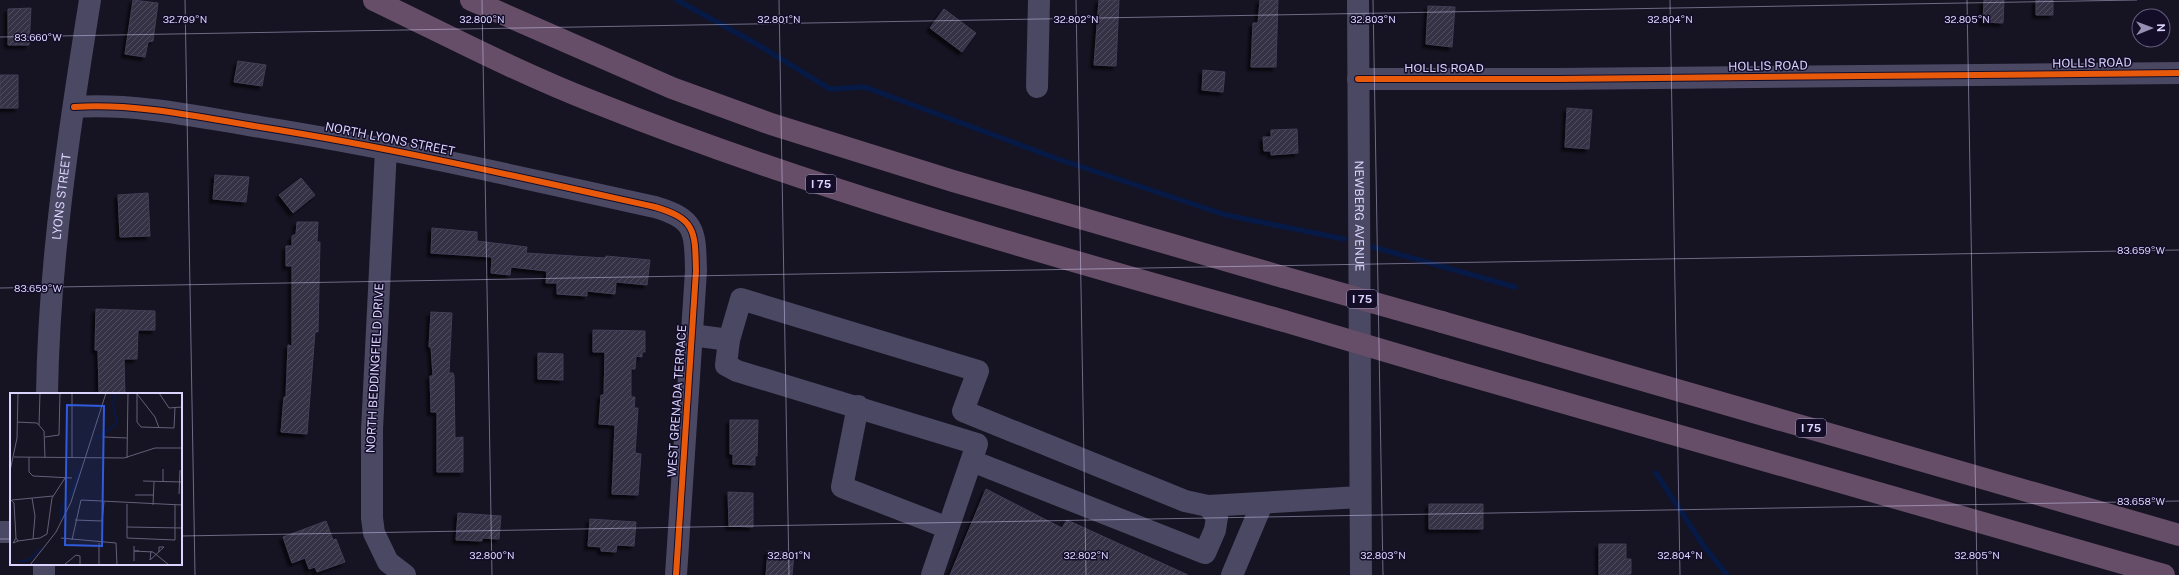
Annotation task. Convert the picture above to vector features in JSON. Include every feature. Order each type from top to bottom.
[{"type":"highway","name":"I 75","points":[[374,0],[506,64],[578,96],[724,152],[911,214],[2164,575]]},
{"type":"highway","name":"I 75","points":[[471,0],[672,88],[771,124],[953,181],[2179,535]]},
{"type":"street","name":"LYONS STREET","points":[[47,393],[52,278],[74,107],[90,0]]},
{"type":"street","points":[[1037,87],[1039,0]]},
{"type":"street","name":"NEWBERG AVENUE","points":[[1358,0],[1360,575]]},
{"type":"street","name":"HOLLIS ROAD","points":[[1358,79],[1557,79],[2179,73]]},
{"type":"street","name":"NORTH LYONS STREET","points":[[74,107],[104,105],[145,108],[386,149],[655,206],[670,211],[682,218],[692,229]]},
{"type":"street","name":"NORTH BEDDINGFIELD DRIVE","points":[[386,149],[372,430],[372,518],[374,532],[388,562],[405,575]]},
{"type":"street","name":"WEST GRENADA TERRACE","points":[[676,575],[696,271],[696,238],[692,229]]},
{"type":"street","points":[[1208,506],[1217,517],[1215,530],[1204,553],[974,452],[858,406],[737,371],[726,365],[729,340],[740,299],[978,372],[963,411],[986,422],[1185,501],[1208,506],[1360,497]]},
{"type":"street","points":[[692,335],[729,340]]},
{"type":"street","points":[[858,406],[842,487],[948,528]]},
{"type":"street","points":[[932,575],[974,452],[986,422]]},
{"type":"street","points":[[1232,575],[1262,504]]},
{"type":"building","points":[[133,0],[158,3],[153,41],[148,42],[145,57],[125,54]]},
{"type":"building","points":[[1099,0],[1119,0],[1116,66],[1094,65]]},
{"type":"building","points":[[1260,0],[1278,0],[1276,67],[1251,67],[1253,23],[1258,23]]},
{"type":"building","points":[[1984,0],[2004,0],[2003,23],[1983,22]]},
{"type":"building","points":[[2036,0],[2053,0],[2053,15],[2036,15]]},
{"type":"building","points":[[1428,6],[1455,7],[1452,47],[1426,44]]},
{"type":"building","points":[[31,8],[29,45],[8,45],[8,9]]},
{"type":"building","points":[[944,9],[976,33],[962,52],[930,28]]},
{"type":"building","points":[[238,61],[266,65],[262,86],[234,82]]},
{"type":"building","points":[[1203,70],[1225,72],[1223,92],[1202,90]]},
{"type":"building","points":[[0,75],[18,75],[18,108],[0,108]]},
{"type":"building","points":[[1567,108],[1592,110],[1589,149],[1565,147]]},
{"type":"building","points":[[1297,129],[1298,153],[1271,155],[1271,151],[1264,151],[1263,137],[1271,137],[1271,130]]},
{"type":"building","points":[[215,175],[249,177],[246,202],[213,199]]},
{"type":"building","points":[[301,178],[315,195],[293,213],[279,195]]},
{"type":"building","points":[[148,193],[150,236],[120,237],[118,195]]},
{"type":"building","points":[[297,222],[318,222],[317,242],[320,242],[318,332],[315,332],[307,434],[281,432],[284,397],[286,397],[288,345],[292,346],[292,266],[286,266],[286,246],[292,246],[292,236],[296,234]]},
{"type":"building","points":[[432,228],[477,232],[477,241],[527,247],[526,253],[605,258],[606,256],[650,260],[647,285],[616,282],[615,294],[587,291],[587,296],[557,294],[557,283],[546,283],[547,271],[511,267],[510,275],[491,273],[492,257],[431,253]]},
{"type":"building","points":[[96,309],[155,311],[155,330],[138,330],[137,359],[124,359],[125,393],[99,392],[98,350],[95,350]]},
{"type":"building","points":[[431,312],[452,313],[449,373],[453,373],[454,376],[455,438],[463,437],[463,472],[437,472],[437,412],[431,412],[430,376],[433,376],[431,347],[429,347]]},
{"type":"building","points":[[593,330],[645,331],[645,352],[642,352],[642,357],[636,356],[635,369],[631,369],[631,397],[635,397],[634,408],[638,408],[635,453],[641,454],[638,495],[612,494],[615,425],[599,424],[601,395],[604,395],[605,352],[593,352]]},
{"type":"building","points":[[538,353],[563,354],[563,380],[538,379]]},
{"type":"building","points":[[730,420],[758,420],[757,456],[755,456],[755,465],[733,464],[733,454],[730,454]]},
{"type":"building","points":[[986,489],[1062,528],[1067,520],[1188,575],[950,575]]},
{"type":"building","points":[[728,492],[753,493],[753,527],[729,526]]},
{"type":"building","points":[[1429,504],[1483,504],[1483,529],[1429,529]]},
{"type":"building","points":[[458,513],[501,516],[499,539],[482,538],[482,541],[456,540]]},
{"type":"building","points":[[590,519],[636,522],[634,546],[617,545],[616,552],[601,551],[601,547],[588,546]]},
{"type":"building","points":[[326,521],[333,540],[336,539],[345,562],[317,572],[315,567],[309,569],[305,558],[292,563],[283,537]]},
{"type":"building","points":[[1599,544],[1626,544],[1626,559],[1631,559],[1631,574],[1599,575]]},
{"type":"building","points":[[768,551],[794,553],[792,575],[766,575]]},
{"type":"waterway","points":[[677,0],[755,43],[830,89],[865,87],[1055,158],[1226,215],[1344,239]]},
{"type":"waterway","points":[[1373,247],[1515,287]]},
{"type":"waterway","points":[[1656,473],[1703,545],[1727,575]]},
{"type":"cycle path","points":[[1358,79],[1557,79],[2179,73]]},
{"type":"cycle path","points":[[74,107],[98,106],[144,109],[191,115],[310,135],[458,164],[655,207],[679,216],[686,222],[693,236],[696,271],[676,575]]}]
